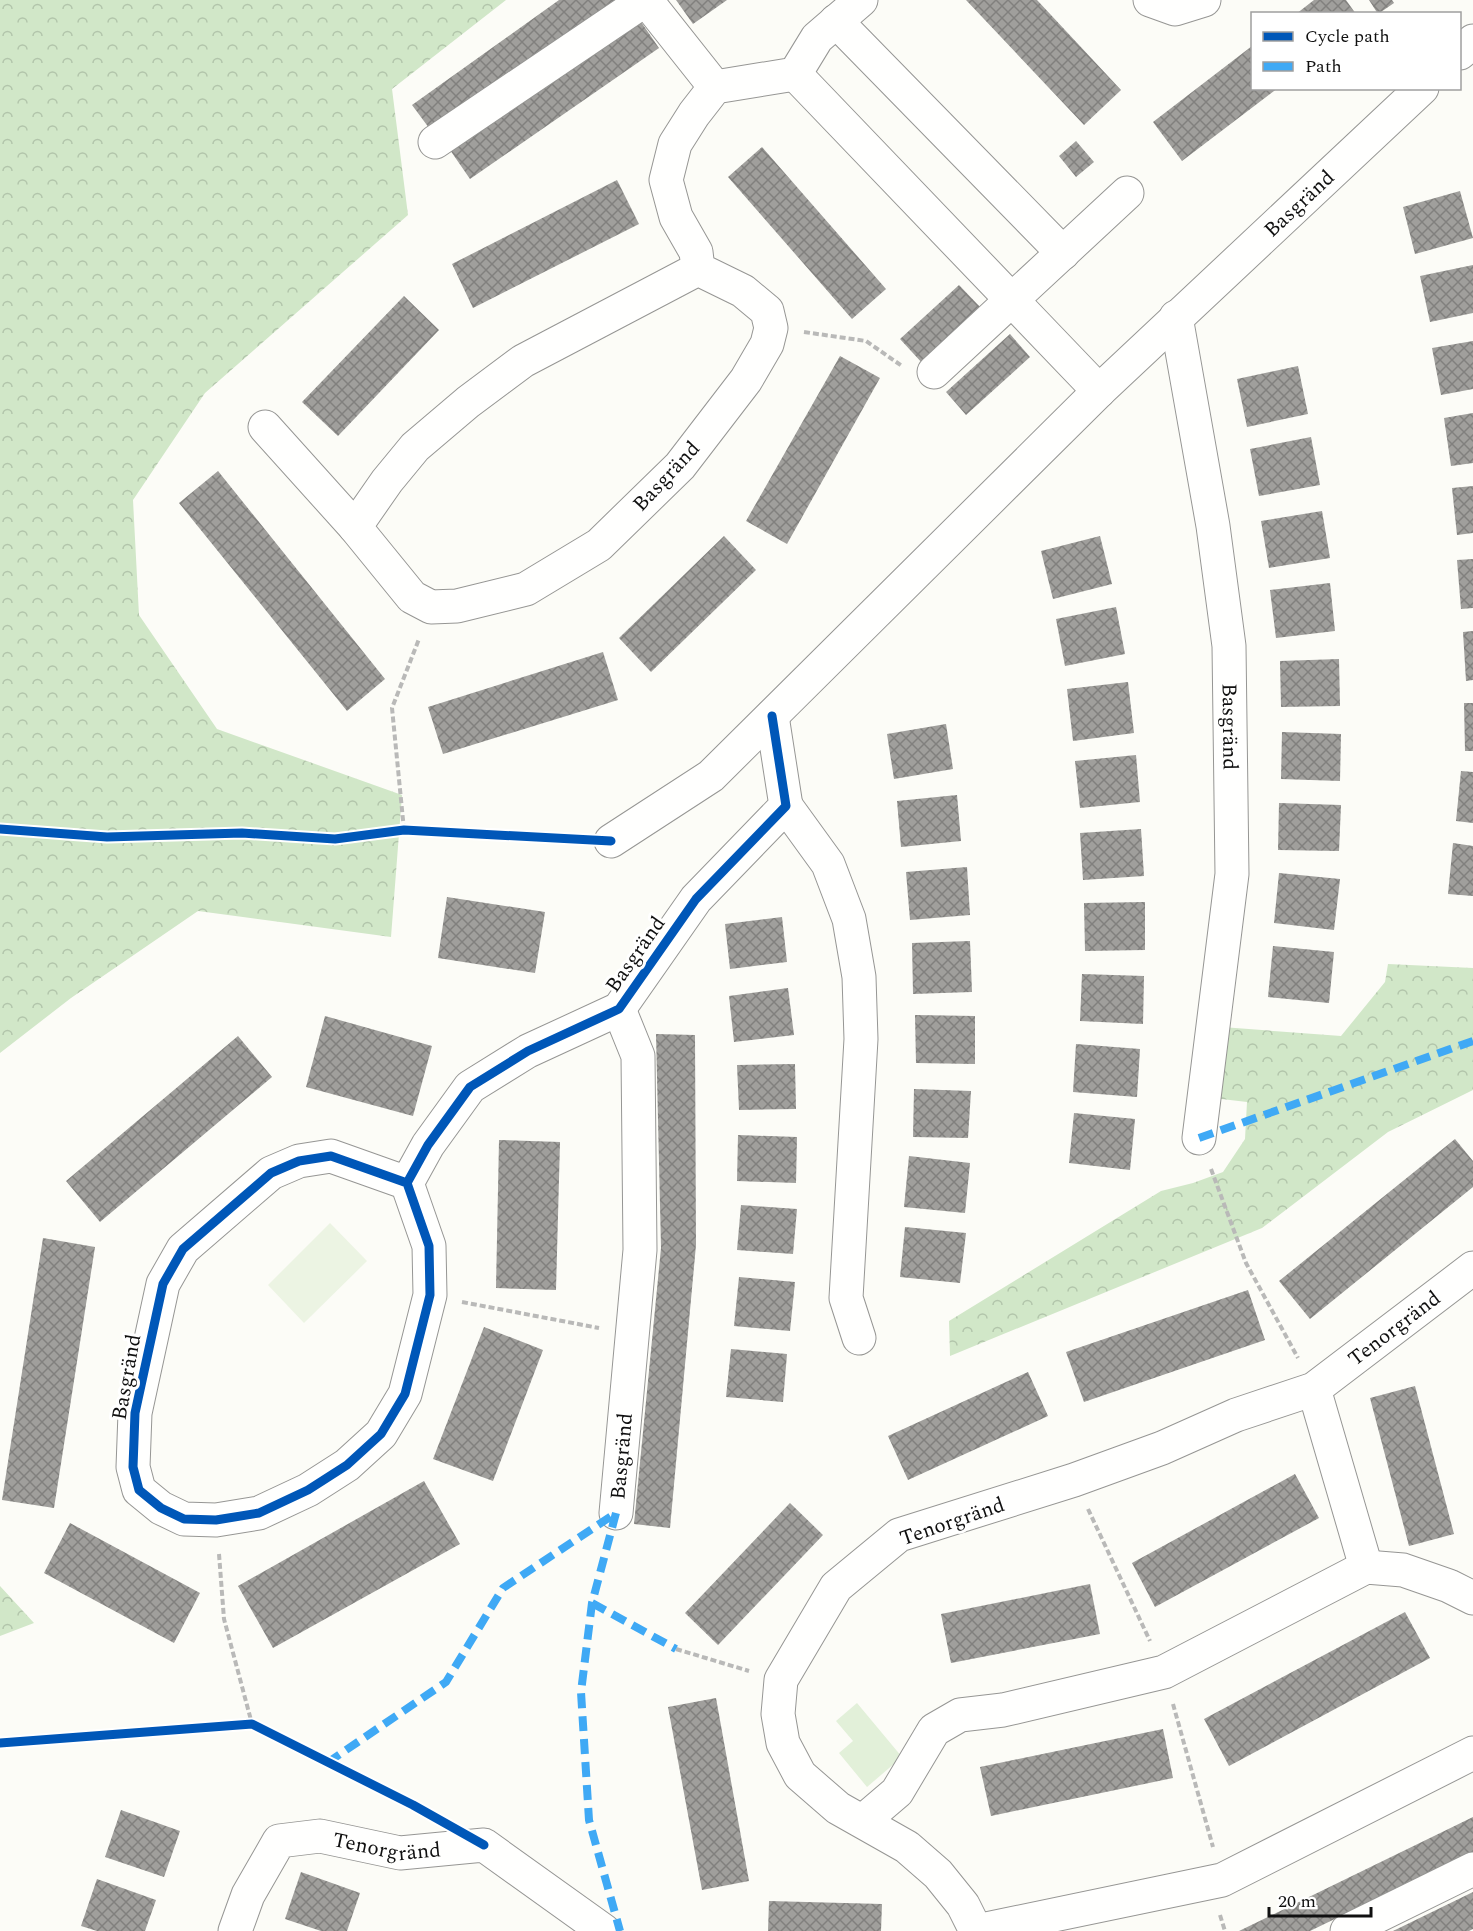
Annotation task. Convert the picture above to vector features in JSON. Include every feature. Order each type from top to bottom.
[{"type":"street","points":[[435,142],[646,0],[715,87]]},
{"type":"street","points":[[698,269],[696,252],[676,217],[666,180],[675,144],[715,87],[795,74],[817,38],[861,0]]},
{"type":"street","points":[[1150,0],[1175,9],[1204,0]]},
{"type":"street","points":[[837,21],[1063,253]]},
{"type":"street","points":[[1461,52],[1473,41]]},
{"type":"street","points":[[795,74],[1099,391]]},
{"type":"street","name":"Basgränd","points":[[611,841],[711,776],[1099,391],[1420,90]]},
{"type":"street","points":[[934,372],[1127,193]]},
{"type":"street","points":[[698,269],[743,291],[767,311],[771,328]]},
{"type":"street","points":[[355,527],[387,481],[415,447],[477,395],[523,361],[698,269]]},
{"type":"street","name":"Basgränd","points":[[1176,317],[1214,526],[1229,646],[1232,874],[1200,1138]]},
{"type":"street","name":"Basgränd","points":[[431,607],[457,606],[525,589],[599,545],[680,466],[746,380],[767,344],[771,328]]},
{"type":"street","points":[[265,427],[355,527],[412,597],[431,607]]},
{"type":"street","points":[[772,716],[786,806],[828,864],[849,919],[859,977],[861,1039],[846,1298],[859,1338]]},
{"type":"street","name":"Basgränd","points":[[407,1184],[331,1156],[298,1161],[271,1173],[183,1249],[164,1284],[135,1413],[133,1467],[139,1490],[161,1508],[184,1519],[216,1520],[259,1513],[308,1490],[346,1465],[381,1434],[405,1394],[430,1295],[429,1246],[407,1184],[428,1145],[470,1087],[528,1051],[619,1009],[696,898],[786,806]]},
{"type":"street","name":"Basgränd","points":[[616,1513],[640,1251],[638,1056],[619,1009]]},
{"type":"street","name":"Tenorgränd","points":[[976,1931],[963,1905],[938,1874],[908,1847],[838,1808],[800,1775],[783,1743],[778,1714],[781,1680],[836,1587],[899,1534],[1074,1480],[1162,1448],[1236,1415],[1314,1389],[1473,1268]]},
{"type":"street","points":[[1314,1389],[1366,1567]]},
{"type":"street","points":[[863,1821],[897,1792],[934,1730],[960,1715],[1003,1710],[1164,1672],[1366,1567],[1403,1570],[1449,1586],[1473,1598]]},
{"type":"street","points":[[976,1931],[1222,1880],[1473,1753]]},
{"type":"street","name":"Tenorgränd","points":[[235,1931],[248,1895],[279,1841],[321,1836],[400,1853],[484,1845],[604,1931]]},
{"type":"street","points":[[1347,1931],[1473,1869]]},
{"type":"path","points":[[771,328],[866,341],[911,373],[934,372]]},
{"type":"path","points":[[404,830],[392,708],[431,607]]},
{"type":"path","points":[[393,832],[416,831]]},
{"type":"path","points":[[1200,1138],[1246,1263],[1314,1389]]},
{"type":"path","points":[[430,1295],[633,1334]]},
{"type":"path","points":[[216,1520],[224,1619],[252,1724]]},
{"type":"path","points":[[676,1649],[781,1680]]},
{"type":"path","points":[[240,1725],[252,1724],[261,1729]]},
{"type":"green space","points":[[0,0],[506,0],[392,89],[408,215],[205,393],[133,500],[139,615],[217,729],[402,795],[391,937],[198,911],[71,998],[0,1053]]},
{"type":"green space","points":[[1388,964],[1473,968],[1473,1090],[1388,1132],[1262,1228],[950,1356],[949,1321],[1161,1191],[1223,1172],[1245,1139],[1247,1102],[1213,1098],[1222,1027],[1341,1036],[1385,982]]},
{"type":"green space","points":[[330,1223],[367,1261],[304,1323],[268,1285]]},
{"type":"green space","points":[[0,1586],[34,1623],[0,1636]]},
{"type":"green space","points":[[857,1703],[902,1757],[867,1787],[839,1753],[853,1741],[836,1721]]},
{"type":"building","points":[[559,0],[617,0],[432,132],[412,105]]},
{"type":"building","points":[[676,0],[727,0],[693,24]]},
{"type":"building","points":[[966,0],[1037,0],[1121,90],[1084,125]]},
{"type":"building","points":[[1314,0],[1346,0],[1355,12],[1299,12]]},
{"type":"building","points":[[1369,0],[1392,0],[1394,3],[1381,12],[1377,12]]},
{"type":"building","points":[[639,19],[659,48],[470,179],[450,150]]},
{"type":"building","points":[[1251,47],[1251,90],[1275,90],[1182,161],[1153,122]]},
{"type":"building","points":[[1076,141],[1094,162],[1076,177],[1059,156]]},
{"type":"building","points":[[762,147],[886,289],[852,319],[728,177]]},
{"type":"building","points":[[617,180],[639,224],[473,308],[452,264]]},
{"type":"building","points":[[1460,191],[1473,238],[1415,254],[1403,207]]},
{"type":"building","points":[[1473,265],[1473,313],[1430,322],[1420,276]]},
{"type":"building","points":[[959,285],[982,309],[923,364],[900,339]]},
{"type":"building","points":[[404,296],[439,330],[338,436],[302,402]]},
{"type":"building","points":[[1010,334],[1030,357],[966,415],[946,392]]},
{"type":"building","points":[[1473,341],[1473,389],[1441,395],[1432,348]]},
{"type":"building","points":[[840,356],[880,378],[787,544],[746,521]]},
{"type":"building","points":[[1298,366],[1308,414],[1247,427],[1237,379]]},
{"type":"building","points":[[1473,413],[1473,463],[1451,466],[1444,418]]},
{"type":"building","points":[[1311,437],[1320,485],[1259,496],[1250,449]]},
{"type":"building","points":[[218,471],[385,679],[347,711],[179,503]]},
{"type":"building","points":[[1473,486],[1473,533],[1457,535],[1452,488]]},
{"type":"building","points":[[1322,511],[1330,558],[1269,568],[1261,521]]},
{"type":"building","points":[[724,536],[756,570],[651,672],[619,638]]},
{"type":"building","points":[[1100,536],[1112,584],[1053,599],[1041,551]]},
{"type":"building","points":[[1473,559],[1473,608],[1461,609],[1457,560]]},
{"type":"building","points":[[1330,583],[1335,631],[1276,638],[1270,590]]},
{"type":"building","points":[[1116,607],[1125,654],[1065,666],[1056,619]]},
{"type":"building","points":[[1473,631],[1473,680],[1466,681],[1463,632]]},
{"type":"building","points":[[603,652],[618,700],[443,754],[428,707]]},
{"type":"building","points":[[1339,659],[1340,706],[1281,707],[1280,661]]},
{"type":"building","points":[[1128,682],[1134,733],[1073,741],[1067,689]]},
{"type":"building","points":[[1464,703],[1473,703],[1473,751],[1465,751]]},
{"type":"building","points":[[946,724],[953,769],[894,779],[887,734]]},
{"type":"building","points":[[1282,732],[1341,734],[1340,781],[1281,779]]},
{"type":"building","points":[[1136,755],[1140,802],[1080,808],[1075,761]]},
{"type":"building","points":[[1461,771],[1473,772],[1473,823],[1456,821]]},
{"type":"building","points":[[957,795],[961,841],[901,847],[897,801]]},
{"type":"building","points":[[1279,803],[1341,805],[1339,851],[1278,850]]},
{"type":"building","points":[[1141,829],[1144,876],[1083,880],[1080,833]]},
{"type":"building","points":[[1453,843],[1473,846],[1473,896],[1448,894]]},
{"type":"building","points":[[967,867],[970,915],[910,920],[906,872]]},
{"type":"building","points":[[1279,873],[1340,879],[1334,930],[1274,923]]},
{"type":"building","points":[[447,897],[545,912],[535,973],[438,958]]},
{"type":"building","points":[[1145,902],[1145,950],[1085,951],[1084,903]]},
{"type":"building","points":[[782,917],[787,962],[730,969],[725,924]]},
{"type":"building","points":[[970,941],[972,992],[913,994],[912,943]]},
{"type":"building","points":[[1273,946],[1334,952],[1329,1003],[1268,997]]},
{"type":"building","points":[[1082,974],[1144,976],[1143,1024],[1080,1021]]},
{"type":"building","points":[[788,988],[794,1035],[734,1042],[729,996]]},
{"type":"building","points":[[915,1015],[975,1016],[975,1064],[916,1063]]},
{"type":"building","points":[[325,1016],[432,1046],[413,1116],[306,1087]]},
{"type":"building","points":[[656,1034],[695,1035],[696,1245],[670,1528],[634,1524],[661,1248]]},
{"type":"building","points":[[238,1036],[272,1077],[100,1222],[66,1181]]},
{"type":"building","points":[[1076,1044],[1140,1049],[1137,1097],[1073,1092]]},
{"type":"building","points":[[795,1064],[796,1109],[739,1110],[737,1065]]},
{"type":"building","points":[[914,1089],[971,1091],[968,1138],[913,1137]]},
{"type":"building","points":[[1074,1113],[1135,1119],[1130,1170],[1069,1163]]},
{"type":"building","points":[[738,1135],[797,1137],[796,1183],[737,1181]]},
{"type":"building","points":[[1455,1139],[1473,1161],[1473,1187],[1310,1319],[1279,1281]]},
{"type":"building","points":[[499,1140],[560,1142],[556,1290],[496,1288]]},
{"type":"building","points":[[909,1156],[970,1163],[965,1213],[904,1207]]},
{"type":"building","points":[[741,1205],[797,1209],[793,1254],[737,1250]]},
{"type":"building","points":[[905,1227],[966,1233],[960,1283],[900,1277]]},
{"type":"building","points":[[43,1238],[95,1247],[54,1508],[2,1500]]},
{"type":"building","points":[[739,1277],[795,1282],[790,1331],[734,1326]]},
{"type":"building","points":[[1248,1290],[1265,1340],[1084,1402],[1066,1352]]},
{"type":"building","points":[[484,1327],[543,1350],[493,1481],[433,1459]]},
{"type":"building","points":[[731,1349],[787,1354],[783,1402],[726,1397]]},
{"type":"building","points":[[1028,1372],[1048,1416],[908,1480],[888,1436]]},
{"type":"building","points":[[1415,1386],[1454,1534],[1409,1546],[1370,1398]]},
{"type":"building","points":[[1295,1474],[1319,1518],[1155,1607],[1132,1563]]},
{"type":"building","points":[[424,1481],[460,1544],[273,1648],[238,1586]]},
{"type":"building","points":[[790,1503],[823,1535],[718,1645],[685,1613]]},
{"type":"building","points":[[70,1523],[200,1593],[174,1643],[44,1573]]},
{"type":"building","points":[[1090,1584],[1100,1634],[951,1663],[941,1614]]},
{"type":"building","points":[[1405,1612],[1430,1658],[1229,1766],[1204,1719]]},
{"type":"building","points":[[716,1698],[749,1881],[702,1890],[668,1707]]},
{"type":"building","points":[[1163,1729],[1173,1778],[991,1816],[980,1767]]},
{"type":"building","points":[[121,1810],[180,1831],[164,1877],[105,1857]]},
{"type":"building","points":[[1473,1817],[1473,1852],[1310,1931],[1239,1931]]},
{"type":"building","points":[[301,1872],[360,1893],[347,1931],[321,1931],[285,1919]]},
{"type":"building","points":[[97,1879],[156,1900],[145,1931],[97,1931],[81,1926]]},
{"type":"building","points":[[1473,1892],[1473,1929],[1469,1931],[1393,1931]]},
{"type":"building","points":[[769,1901],[882,1904],[881,1931],[768,1931]]},
{"type":"marked path","points":[[1199,1138],[1473,1041]]},
{"type":"marked path","points":[[616,1513],[592,1603],[581,1692],[589,1820],[620,1931]]},
{"type":"marked path","points":[[327,1763],[446,1682],[503,1588],[616,1513]]},
{"type":"marked path","points":[[592,1603],[676,1649]]},
{"type":"cycle path","points":[[407,1183],[331,1156],[299,1161],[271,1173],[183,1249],[163,1284],[135,1413],[133,1467],[139,1490],[161,1508],[184,1519],[216,1520],[259,1513],[308,1490],[347,1465],[381,1434],[405,1394],[430,1295],[429,1246],[407,1183],[428,1145],[470,1087],[528,1051],[619,1009],[696,899],[786,806],[772,716]]},
{"type":"cycle path","points":[[0,829],[107,837],[242,833],[335,839],[404,830],[611,841]]},
{"type":"cycle path","points":[[0,1743],[252,1724],[413,1805],[484,1845]]}]
